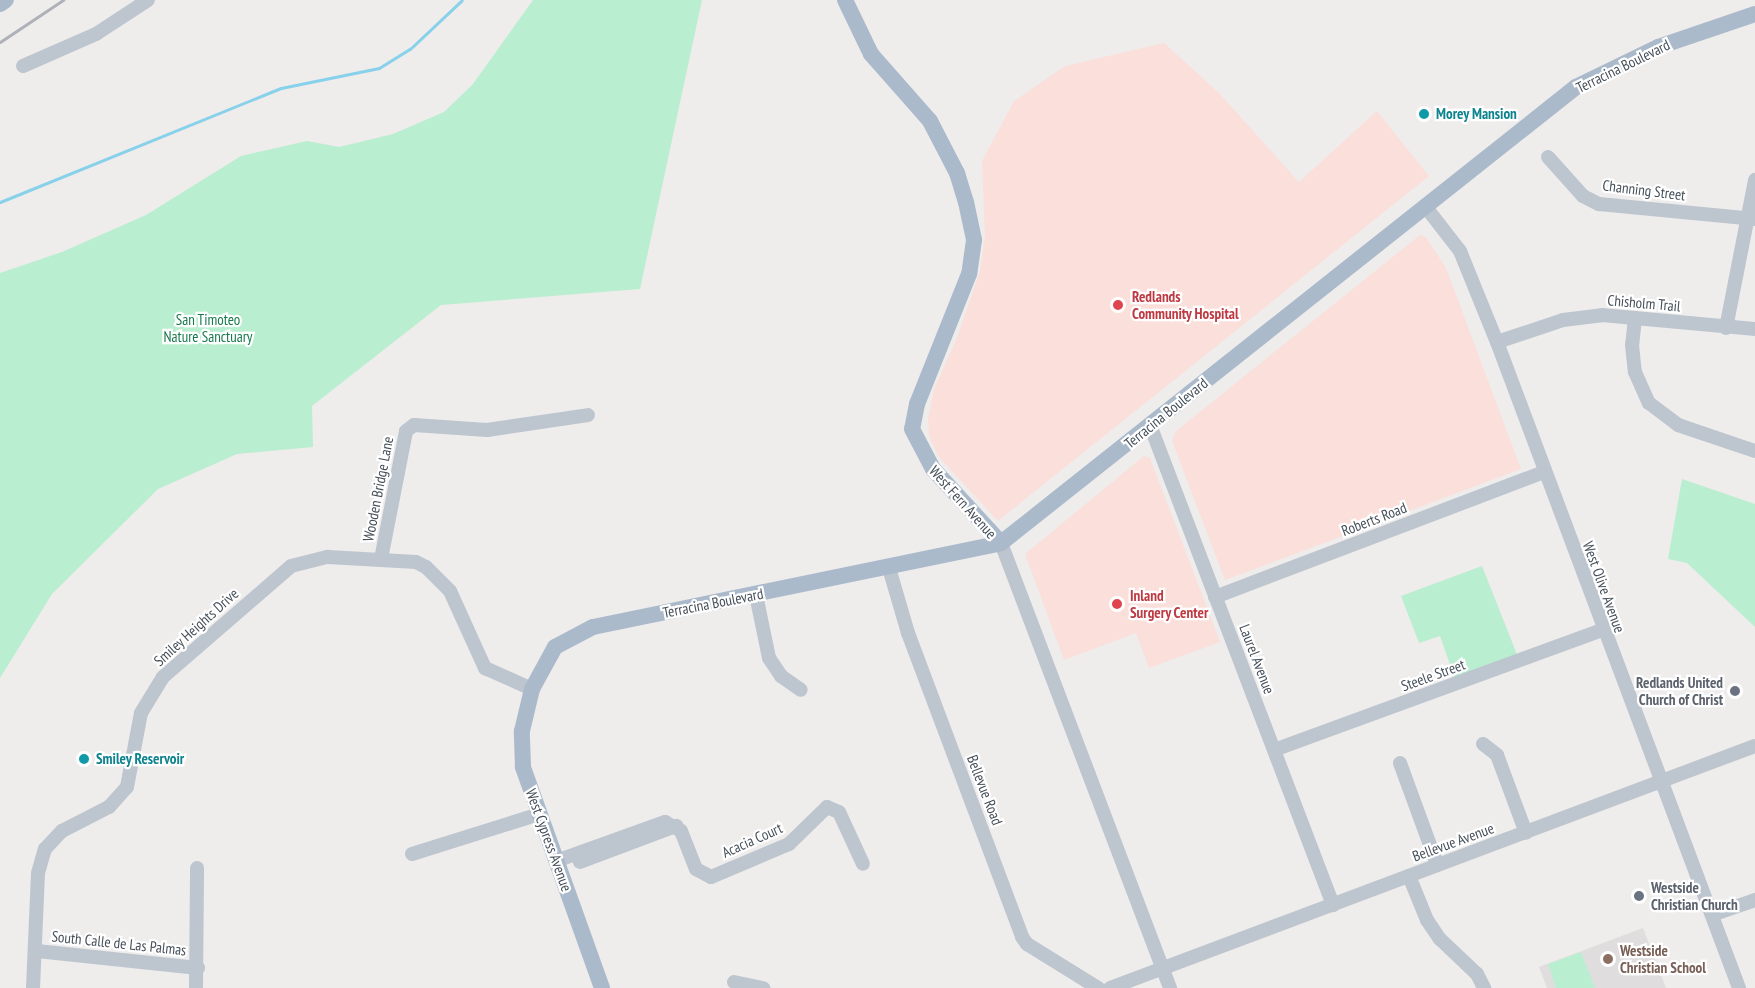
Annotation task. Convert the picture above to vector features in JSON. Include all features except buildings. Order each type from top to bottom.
[{"type":"main road","points":[[0,4],[6,0]]},
{"type":"main road","name":"West Fern Avenue","points":[[844,0],[871,54],[930,121],[957,173],[966,202],[974,240],[969,274],[917,404],[912,429],[933,469],[1001,543]]},
{"type":"main road","name":"Terracina Boulevard","points":[[532,689],[555,646],[579,631],[1001,543],[1576,87],[1658,46],[1755,14]]},
{"type":"main road","name":"West Cypress Avenue","points":[[532,689],[522,731],[523,767],[602,988]]},
{"type":"street","points":[[23,66],[88,39],[148,0]]},
{"type":"street","name":"Channing Street","points":[[1548,157],[1576,190],[1599,204],[1751,218]]},
{"type":"street","points":[[1725,327],[1751,218],[1755,180]]},
{"type":"street","name":"West Olive Avenue","points":[[1425,206],[1460,251],[1497,342],[1602,630],[1739,988]]},
{"type":"street","name":"Chisholm Trail","points":[[1497,342],[1563,320],[1602,315],[1755,329]]},
{"type":"street","points":[[1635,318],[1632,345],[1635,372],[1649,403],[1678,425],[1755,451]]},
{"type":"street","name":"Wooden Bridge Lane","points":[[381,559],[406,431],[414,425],[487,430],[588,415]]},
{"type":"street","name":"Laurel Avenue","points":[[1150,425],[1333,905]]},
{"type":"street","name":"Roberts Road","points":[[1215,597],[1544,472]]},
{"type":"street","name":"West Fern Avenue","points":[[1001,543],[1170,988]]},
{"type":"street","name":"Smiley Heights Drive","points":[[33,988],[37,951],[38,873],[45,849],[62,831],[109,807],[127,787],[141,713],[163,677],[291,566],[310,558],[416,562],[441,578],[484,668],[532,689]]},
{"type":"street","name":"Bellevue Road","points":[[889,568],[908,633],[1022,937],[1027,944],[1098,988]]},
{"type":"street","points":[[756,595],[769,658],[781,676],[801,690]]},
{"type":"street","name":"Steele Street","points":[[1274,750],[1602,630]]},
{"type":"street","points":[[1482,744],[1497,755],[1526,833]]},
{"type":"street","name":"Bellevue Avenue","points":[[1163,968],[1755,746]]},
{"type":"street","points":[[1400,763],[1437,864]]},
{"type":"street","name":"Acacia Court","points":[[557,865],[676,826],[696,868],[711,877],[789,844],[827,807],[839,812],[863,864]]},
{"type":"street","points":[[412,854],[540,814]]},
{"type":"street","points":[[196,988],[198,968],[197,868]]},
{"type":"street","points":[[1409,876],[1427,920],[1440,939],[1477,974],[1484,988]]},
{"type":"street","points":[[1712,915],[1755,900]]},
{"type":"street","name":"South Calle de Las Palmas","points":[[37,951],[198,968]]},
{"type":"street","points":[[1110,988],[1163,968]]},
{"type":"street","points":[[734,982],[763,988]]},
{"type":"shaded area","name":"Redlands Community Hospital","points":[[1164,43],[1219,93],[1299,182],[1377,111],[1429,176],[998,521],[938,456],[929,436],[928,418],[934,389],[957,338],[980,271],[985,237],[982,161],[1014,101],[1065,66]]},
{"type":"shaded area","points":[[1420,235],[1426,237],[1446,268],[1521,469],[1225,580],[1172,441],[1176,431]]},
{"type":"shaded area","points":[[1144,456],[1150,458],[1220,642],[1149,668],[1136,633],[1064,660],[1025,554]]},
{"type":"shaded area","name":"Westside Christian School","points":[[1643,928],[1666,988],[1547,988],[1539,967]]},
{"type":"green space","name":"San Timoteo Nature Sanctuary","points":[[533,0],[702,0],[640,289],[441,305],[312,406],[313,447],[237,454],[158,489],[52,594],[0,678],[0,273],[62,252],[146,215],[241,156],[307,141],[339,147],[393,134],[444,112],[473,84]]},
{"type":"green space","points":[[1682,479],[1755,504],[1755,627],[1687,563],[1668,559]]},
{"type":"green space","points":[[1482,566],[1518,657],[1455,679],[1440,636],[1419,643],[1401,596]]},
{"type":"green space","points":[[1581,952],[1595,988],[1556,988],[1548,964]]},
{"type":"waterway","points":[[0,202],[281,88],[379,68],[410,49],[462,0]]},
{"type":"railway","points":[[0,42],[63,0]]},
{"type":"place","name":"Morey Mansion","points":[[1424,114]]},
{"type":"place","name":"Redlands Community Hospital","points":[[1118,305]]},
{"type":"place","name":"Inland Surgery Center","points":[[1117,604]]},
{"type":"place","name":"Redlands United Church of Christ","points":[[1735,691]]},
{"type":"place","name":"Smiley Reservoir","points":[[84,759]]},
{"type":"place","name":"Westside Christian Church","points":[[1639,896]]},
{"type":"place","name":"Westside Christian School","points":[[1608,959]]}]
